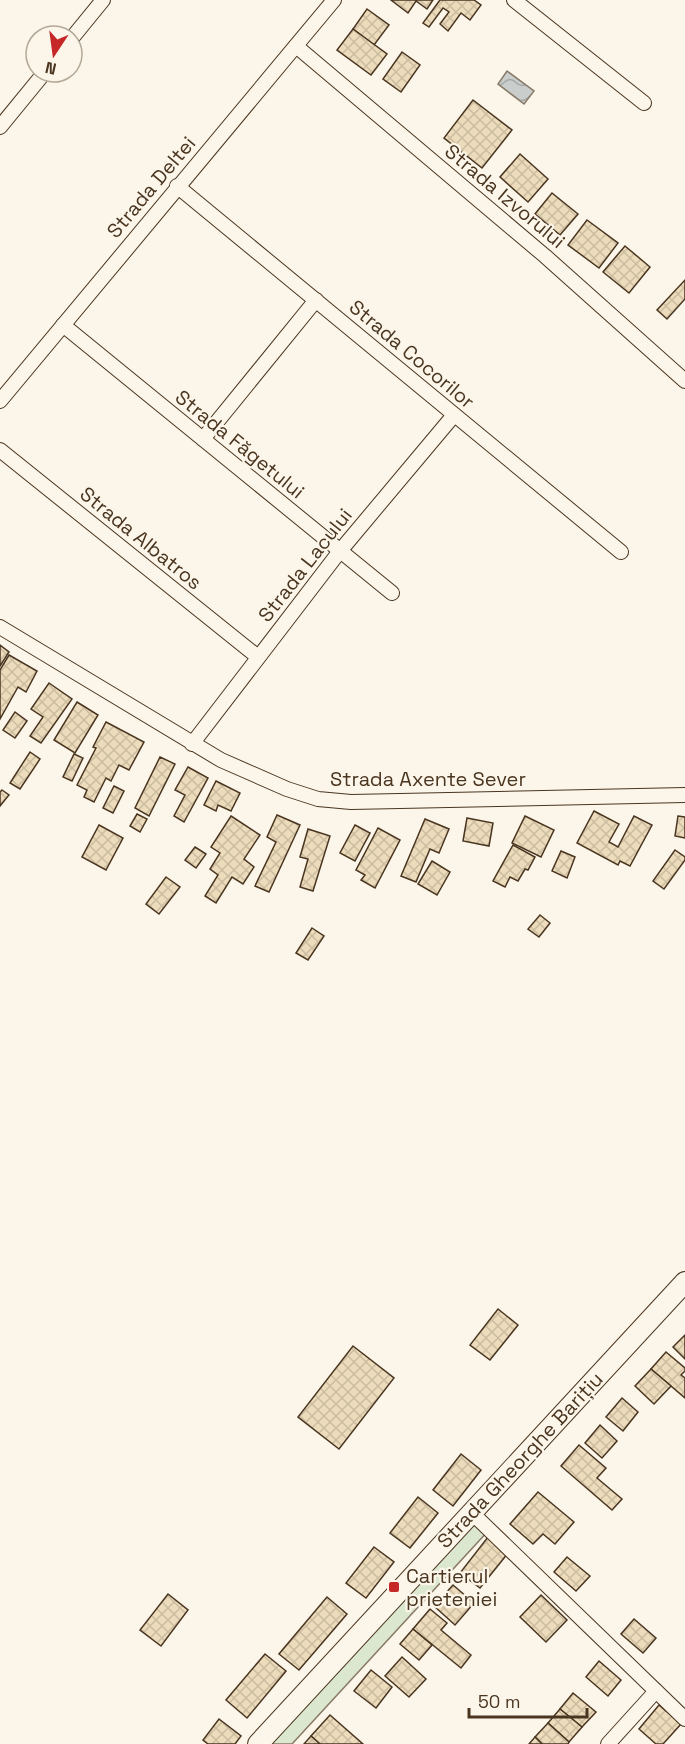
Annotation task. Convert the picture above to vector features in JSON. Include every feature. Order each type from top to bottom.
[{"type":"main road","name":"Strada Gheorghe Barițiu","points":[[258,1744],[685,1282]]},
{"type":"street","points":[[83,24],[103,0]]},
{"type":"street","name":"Strada Deltei","points":[[0,401],[334,0]]},
{"type":"street","points":[[513,0],[644,103]]},
{"type":"street","name":"Strada Izvorului","points":[[296,46],[536,248],[685,381]]},
{"type":"street","points":[[0,127],[35,84]]},
{"type":"street","name":"Strada Cocorilor","points":[[177,186],[621,552]]},
{"type":"street","points":[[203,439],[316,300]]},
{"type":"street","name":"Strada Făgetului","points":[[63,324],[392,593]]},
{"type":"street","name":"Strada Lacului","points":[[192,744],[340,551],[454,415]]},
{"type":"street","name":"Strada Albatros","points":[[0,450],[258,657]]},
{"type":"street","name":"Strada Axente Sever","points":[[0,627],[192,744],[287,789],[318,799],[351,802],[685,795]]},
{"type":"street","points":[[472,1513],[685,1719]]},
{"type":"street","points":[[608,1744],[656,1691]]},
{"type":"green space","points":[[472,1513],[489,1530],[292,1744],[258,1744]]},
{"type":"water","points":[[507,71],[534,91],[524,104],[498,84]]},
{"type":"building","points":[[391,0],[433,0],[427,9],[416,1],[408,13]]},
{"type":"building","points":[[440,0],[474,0],[481,5],[470,20],[461,13],[448,31],[440,24],[449,12],[443,8],[429,27],[423,23]]},
{"type":"building","points":[[367,9],[389,25],[374,45],[353,29]]},
{"type":"building","points":[[353,29],[387,54],[371,75],[337,50]]},
{"type":"building","points":[[402,52],[420,65],[401,92],[383,79]]},
{"type":"building","points":[[473,100],[512,130],[482,168],[444,138]]},
{"type":"building","points":[[520,154],[548,179],[528,202],[500,177]]},
{"type":"building","points":[[552,193],[578,214],[560,235],[535,214]]},
{"type":"building","points":[[587,220],[618,243],[599,268],[568,245]]},
{"type":"building","points":[[625,246],[650,267],[629,293],[603,272]]},
{"type":"building","points":[[685,280],[685,299],[667,319],[657,310]]},
{"type":"building","points":[[0,645],[9,652],[0,666]]},
{"type":"building","points":[[9,655],[37,671],[26,692],[18,687],[0,719],[0,670]]},
{"type":"building","points":[[49,683],[72,699],[41,743],[30,736],[43,717],[31,709]]},
{"type":"building","points":[[77,702],[98,715],[75,753],[54,740]]},
{"type":"building","points":[[15,712],[27,721],[15,738],[3,730]]},
{"type":"building","points":[[106,722],[144,742],[129,770],[119,765],[111,781],[106,778],[94,802],[84,797],[87,790],[77,785]]},
{"type":"building","points":[[30,752],[40,759],[20,789],[10,783]]},
{"type":"building","points":[[74,754],[83,758],[72,781],[63,777]]},
{"type":"building","points":[[160,757],[175,764],[149,816],[135,808]]},
{"type":"building","points":[[188,767],[208,778],[184,822],[174,816],[185,795],[175,790]]},
{"type":"building","points":[[216,781],[240,793],[231,811],[218,805],[216,811],[204,805]]},
{"type":"building","points":[[114,786],[124,791],[113,813],[103,808]]},
{"type":"building","points":[[2,790],[9,795],[0,806],[0,792]]},
{"type":"building","points":[[594,811],[619,824],[609,842],[618,847],[634,816],[652,825],[630,866],[620,861],[618,865],[577,843]]},
{"type":"building","points":[[137,814],[147,819],[140,832],[130,826]]},
{"type":"building","points":[[277,815],[300,825],[269,892],[255,886],[276,842],[267,837]]},
{"type":"building","points":[[231,816],[260,835],[244,859],[254,867],[243,884],[232,877],[216,903],[205,896],[218,875],[210,869],[220,853],[211,847]]},
{"type":"building","points":[[525,816],[554,830],[541,857],[512,843]]},
{"type":"building","points":[[678,816],[685,817],[685,838],[675,836]]},
{"type":"building","points":[[467,818],[493,823],[489,846],[463,841]]},
{"type":"building","points":[[425,819],[449,829],[439,853],[430,849],[416,882],[401,876]]},
{"type":"building","points":[[99,825],[123,838],[106,870],[82,857]]},
{"type":"building","points":[[355,825],[370,833],[355,861],[340,853]]},
{"type":"building","points":[[378,828],[400,840],[375,888],[361,880],[365,875],[356,870]]},
{"type":"building","points":[[308,829],[330,836],[313,891],[300,887],[308,859],[300,857]]},
{"type":"building","points":[[513,845],[535,857],[528,870],[525,869],[518,881],[510,877],[505,887],[493,881]]},
{"type":"building","points":[[195,847],[206,854],[196,868],[185,860]]},
{"type":"building","points":[[675,850],[685,857],[685,860],[664,889],[653,881]]},
{"type":"building","points":[[561,851],[575,857],[567,878],[552,871]]},
{"type":"building","points":[[432,861],[450,872],[437,895],[418,884]]},
{"type":"building","points":[[166,877],[180,887],[159,914],[146,904]]},
{"type":"building","points":[[540,915],[550,923],[539,937],[528,929]]},
{"type":"building","points":[[312,928],[324,936],[308,960],[296,953]]},
{"type":"building","points":[[498,1309],[518,1325],[490,1360],[470,1345]]},
{"type":"building","points":[[685,1335],[685,1359],[673,1347]]},
{"type":"building","points":[[353,1346],[394,1378],[339,1449],[298,1417]]},
{"type":"building","points":[[666,1352],[685,1368],[681,1375],[685,1378],[685,1398],[651,1369]]},
{"type":"building","points":[[651,1369],[671,1386],[654,1404],[635,1386]]},
{"type":"building","points":[[622,1398],[638,1412],[623,1431],[606,1417]]},
{"type":"building","points":[[600,1425],[617,1441],[602,1458],[585,1443]]},
{"type":"building","points":[[579,1445],[606,1468],[597,1478],[622,1499],[612,1510],[561,1466]]},
{"type":"building","points":[[461,1454],[481,1470],[453,1506],[433,1490]]},
{"type":"building","points":[[538,1492],[574,1522],[555,1544],[543,1534],[533,1544],[510,1524]]},
{"type":"building","points":[[418,1497],[438,1513],[410,1548],[390,1533]]},
{"type":"building","points":[[488,1537],[508,1553],[480,1588],[460,1573]]},
{"type":"building","points":[[374,1547],[394,1562],[366,1598],[346,1583]]},
{"type":"building","points":[[567,1557],[590,1576],[576,1591],[554,1572]]},
{"type":"building","points":[[453,1585],[474,1603],[455,1625],[434,1606]]},
{"type":"building","points":[[168,1594],[188,1610],[161,1646],[140,1630]]},
{"type":"building","points":[[541,1595],[567,1620],[546,1642],[520,1617]]},
{"type":"building","points":[[327,1597],[347,1614],[299,1670],[279,1654]]},
{"type":"building","points":[[430,1609],[447,1623],[441,1630],[471,1655],[461,1668],[413,1629]]},
{"type":"building","points":[[634,1619],[656,1638],[643,1653],[621,1634]]},
{"type":"building","points":[[413,1629],[432,1645],[419,1660],[400,1644]]},
{"type":"building","points":[[265,1654],[286,1671],[247,1718],[226,1700]]},
{"type":"building","points":[[402,1657],[426,1679],[409,1697],[385,1676]]},
{"type":"building","points":[[599,1661],[621,1680],[608,1696],[586,1677]]},
{"type":"building","points":[[371,1670],[392,1687],[376,1708],[354,1691]]},
{"type":"building","points":[[573,1693],[596,1712],[582,1727],[560,1709]]},
{"type":"building","points":[[659,1705],[681,1724],[663,1744],[656,1744],[639,1729]]},
{"type":"building","points":[[560,1709],[582,1727],[569,1742],[548,1723]]},
{"type":"building","points":[[330,1715],[363,1744],[320,1744],[311,1736]]},
{"type":"building","points":[[219,1719],[241,1736],[235,1744],[208,1744],[203,1740]]},
{"type":"building","points":[[548,1723],[569,1742],[568,1744],[542,1744],[535,1737]]},
{"type":"building","points":[[311,1736],[320,1744],[304,1744]]},
{"type":"building","points":[[535,1737],[542,1744],[529,1744]]},
{"type":"place","name":"Cartierul prieteniei","points":[[394,1587]]}]
